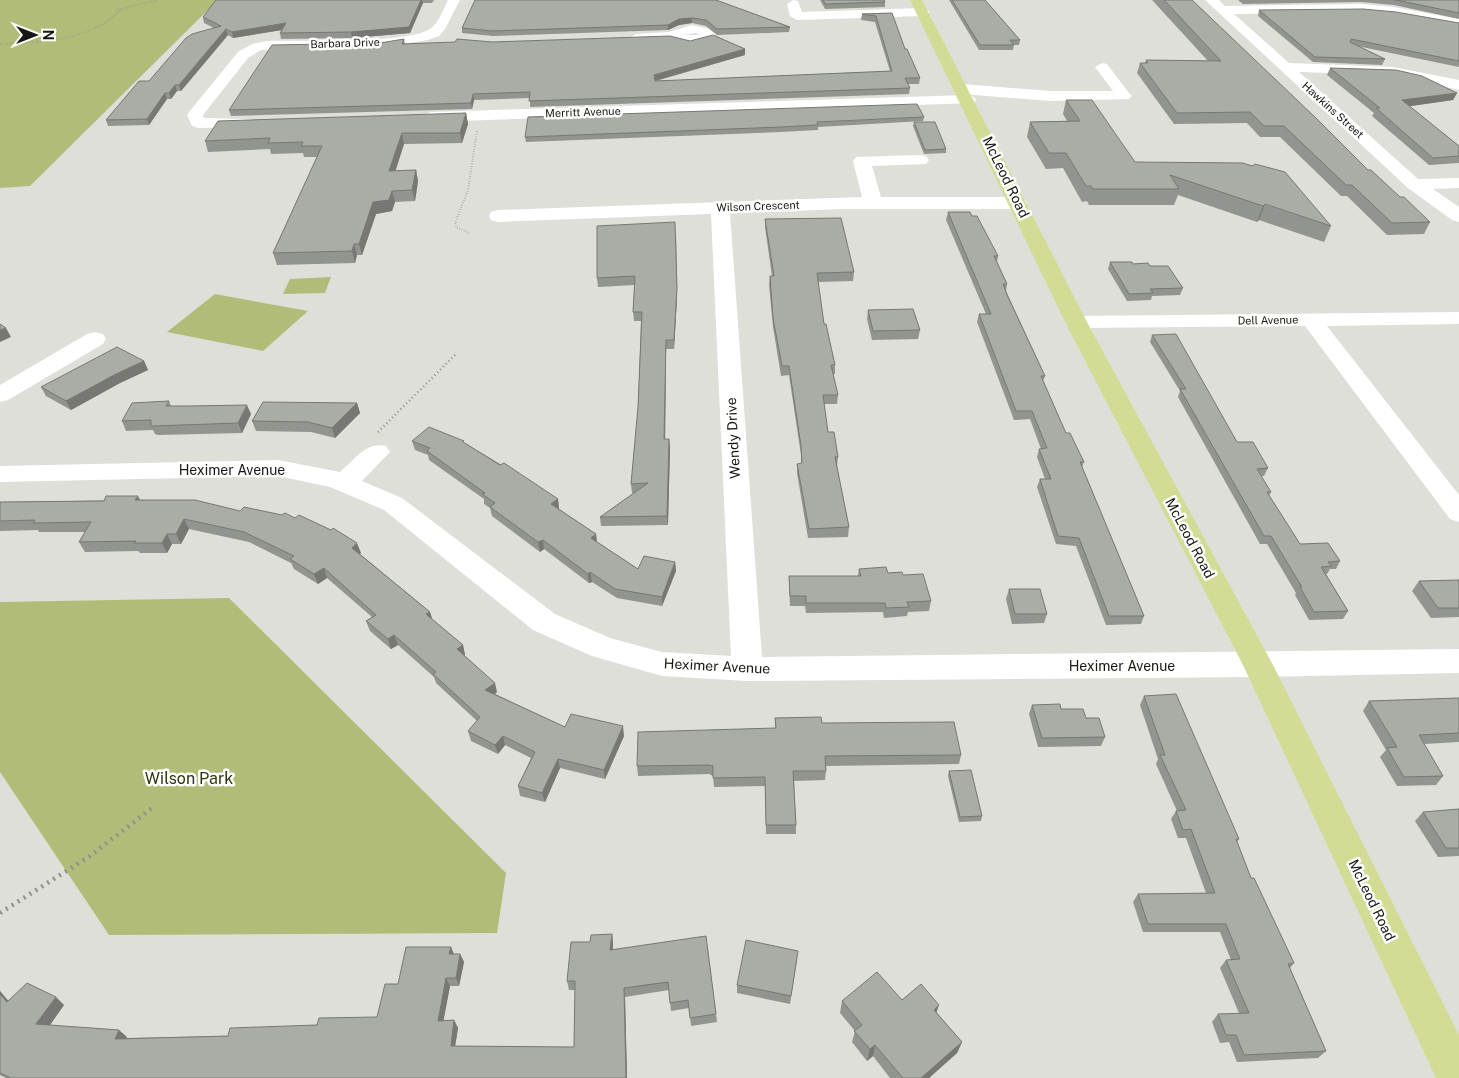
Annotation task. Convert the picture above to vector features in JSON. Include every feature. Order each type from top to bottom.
[{"type":"main road","name":"McLeod Road","points":[[920,6],[1076,322],[1258,665],[1448,1035],[1458,1078]]},
{"type":"street","points":[[430,36],[440,27],[454,0]]},
{"type":"street","points":[[793,4],[797,16],[920,6]]},
{"type":"street","points":[[1216,5],[1361,8],[1425,15],[1459,23]]},
{"type":"street","name":"Hawkins Street","points":[[1216,5],[1414,184],[1459,216]]},
{"type":"street","points":[[430,36],[448,38]]},
{"type":"street","name":"Barbara Drive","points":[[272,123],[198,124],[195,115],[243,56],[257,47],[400,41],[430,36]]},
{"type":"street","points":[[618,38],[673,36]]},
{"type":"street","name":"Merritt Avenue","points":[[410,118],[498,119],[777,107],[965,95],[1124,96],[1102,67]]},
{"type":"street","points":[[1286,67],[1393,71],[1459,85]]},
{"type":"street","points":[[873,203],[862,161],[920,160]]},
{"type":"street","points":[[1414,184],[1459,183]]},
{"type":"street","name":"Wilson Crescent","points":[[498,216],[873,203],[1018,203]]},
{"type":"street","name":"Wendy Drive","points":[[720,208],[747,668]]},
{"type":"street","name":"Dell Avenue","points":[[1076,322],[1458,319]]},
{"type":"street","points":[[1311,320],[1459,513]]},
{"type":"street","points":[[0,395],[95,339]]},
{"type":"street","points":[[344,483],[377,452]]},
{"type":"street","name":"Heximer Avenue","points":[[0,474],[278,468],[344,483],[393,504],[544,622],[604,648],[662,664],[747,668],[1258,665],[1459,661]]},
{"type":"path","points":[[116,9],[158,0]]},
{"type":"path","points":[[0,44],[78,35],[104,24],[120,9]]},
{"type":"path","points":[[469,233],[456,227],[456,216],[466,197],[478,128],[498,119]]},
{"type":"path","points":[[377,452],[364,447],[457,353]]},
{"type":"path","points":[[0,913],[90,856],[152,808]]},
{"type":"green space","points":[[0,0],[218,0],[30,186],[0,188]]},
{"type":"green space","points":[[331,277],[325,293],[283,294],[290,279]]},
{"type":"green space","points":[[215,294],[308,311],[263,351],[167,332]]},
{"type":"green space","name":"Wilson Park","points":[[229,598],[506,873],[497,933],[109,935],[0,772],[0,602]]},
{"type":"building","points":[[216,0],[421,0],[409,27],[351,32],[280,33],[286,23],[232,32],[226,29],[179,85],[175,85],[169,93],[165,93],[147,119],[106,120],[139,81],[149,81],[186,38],[192,34],[221,26],[203,17]]},
{"type":"building","points":[[475,0],[716,0],[790,27],[717,29],[706,20],[692,18],[679,19],[668,25],[492,31],[462,28]]},
{"type":"building","points":[[823,0],[884,0],[885,2],[825,4]]},
{"type":"building","points":[[952,0],[985,0],[1020,40],[1010,40],[1014,45],[980,45]]},
{"type":"building","points":[[1164,0],[1192,0],[1368,170],[1371,170],[1400,197],[1404,197],[1430,222],[1392,223],[1352,185],[1346,185],[1284,126],[1264,126],[1250,112],[1177,113],[1140,63],[1148,63],[1146,60],[1221,61]]},
{"type":"building","points":[[1396,0],[1459,0],[1459,13]]},
{"type":"building","points":[[1363,9],[1396,12],[1459,23],[1459,61],[1351,39],[1350,42],[1385,59],[1315,57],[1259,10]]},
{"type":"building","points":[[892,13],[905,49],[907,49],[920,78],[905,78],[910,88],[529,101],[530,92],[473,94],[471,103],[229,110],[272,45],[380,43],[404,39],[402,44],[455,42],[457,39],[492,42],[670,36],[690,41],[713,35],[745,49],[654,75],[655,81],[892,71],[876,16],[862,14]]},
{"type":"building","points":[[1330,68],[1396,70],[1422,76],[1457,93],[1402,100],[1459,146],[1459,156],[1433,158],[1376,108],[1380,108]]},
{"type":"building","points":[[1066,100],[1092,100],[1135,162],[1243,163],[1252,166],[1255,164],[1285,172],[1331,226],[1170,175],[1179,189],[1093,189],[1091,186],[1086,186],[1066,153],[1049,153],[1030,122],[1080,121]]},
{"type":"building","points":[[917,104],[924,117],[817,122],[818,125],[781,127],[525,137],[528,117]]},
{"type":"building","points":[[466,113],[460,133],[402,133],[389,171],[416,170],[412,190],[392,191],[389,200],[373,202],[359,244],[354,244],[352,251],[273,253],[322,146],[301,146],[303,142],[268,143],[270,138],[205,141],[218,121]]},
{"type":"building","points":[[914,122],[935,122],[946,149],[925,150]]},
{"type":"building","points":[[948,212],[970,212],[972,216],[977,216],[998,256],[994,256],[1007,284],[1003,284],[1008,297],[1045,376],[1041,376],[1066,433],[1070,433],[1084,462],[1080,462],[1144,616],[1109,616],[1079,538],[1058,536],[1040,479],[1051,479],[1039,449],[1047,448],[1032,411],[1016,411],[979,314],[991,314]]},
{"type":"building","points":[[841,218],[854,272],[817,273],[824,324],[826,324],[835,365],[831,365],[838,395],[823,395],[828,432],[834,432],[838,457],[835,457],[849,527],[809,529],[797,464],[802,463],[801,446],[789,366],[782,366],[773,318],[770,276],[774,276],[765,219]]},
{"type":"building","points":[[675,222],[677,288],[674,340],[666,340],[664,439],[669,439],[667,516],[600,517],[648,483],[631,484],[638,407],[642,312],[633,312],[635,276],[597,278],[597,226]]},
{"type":"building","points":[[1110,262],[1148,263],[1150,266],[1168,266],[1183,288],[1150,289],[1153,293],[1129,294]]},
{"type":"building","points":[[913,309],[920,330],[873,331],[868,310]]},
{"type":"building","points":[[0,324],[6,328],[0,330]]},
{"type":"building","points":[[1176,334],[1237,442],[1253,442],[1268,468],[1257,469],[1271,492],[1267,492],[1300,544],[1328,543],[1340,561],[1328,562],[1332,566],[1321,567],[1348,611],[1314,612],[1300,587],[1302,587],[1271,536],[1264,536],[1180,389],[1186,389],[1152,335]]},
{"type":"building","points":[[117,347],[144,361],[66,401],[41,387]]},
{"type":"building","points":[[169,401],[166,406],[247,405],[238,423],[153,426],[151,425],[151,420],[122,421],[132,403]]},
{"type":"building","points":[[263,402],[357,403],[332,428],[308,422],[252,421]]},
{"type":"building","points":[[429,427],[464,441],[500,465],[504,463],[558,499],[551,504],[596,534],[591,538],[638,569],[644,556],[675,562],[662,597],[615,589],[590,572],[588,574],[543,540],[538,542],[490,507],[495,503],[482,494],[485,493],[427,451],[430,448],[412,441]]},
{"type":"building","points":[[106,496],[138,496],[135,500],[195,500],[240,511],[244,507],[282,515],[285,513],[295,518],[299,515],[331,530],[333,528],[357,543],[352,548],[430,612],[426,614],[463,645],[457,649],[495,683],[485,690],[565,727],[571,714],[623,726],[604,770],[558,759],[542,793],[518,786],[535,752],[503,736],[495,745],[468,731],[480,717],[433,674],[436,672],[394,635],[388,639],[366,621],[376,615],[324,568],[314,574],[290,559],[294,556],[244,532],[184,519],[176,534],[167,534],[162,543],[134,543],[136,541],[79,542],[91,522],[33,523],[35,520],[0,521],[0,502],[104,501]]},
{"type":"building","points":[[886,567],[888,573],[902,572],[903,575],[923,574],[931,601],[907,602],[909,607],[886,608],[885,603],[806,603],[806,596],[790,596],[789,576],[861,576],[859,569]]},
{"type":"building","points":[[1459,580],[1459,608],[1438,608],[1419,581]]},
{"type":"building","points":[[1009,589],[1040,589],[1047,614],[1015,614]]},
{"type":"building","points":[[1176,694],[1239,839],[1236,839],[1251,878],[1254,878],[1294,963],[1288,964],[1326,1051],[1244,1055],[1236,1035],[1226,1035],[1218,1014],[1249,1013],[1226,960],[1240,959],[1226,924],[1148,924],[1138,894],[1215,893],[1191,829],[1183,830],[1176,811],[1186,810],[1160,755],[1165,755],[1144,696]]},
{"type":"building","points":[[1459,698],[1459,733],[1419,735],[1443,776],[1404,777],[1387,748],[1397,747],[1369,701]]},
{"type":"building","points":[[1060,704],[1061,709],[1083,709],[1086,718],[1099,718],[1105,737],[1042,738],[1032,705]]},
{"type":"building","points":[[821,717],[822,723],[954,722],[961,755],[825,756],[826,771],[793,771],[796,825],[766,825],[765,777],[713,778],[713,766],[709,765],[637,766],[638,732],[776,728],[775,718]]},
{"type":"building","points":[[971,770],[982,816],[960,817],[949,771]]},
{"type":"building","points":[[1459,809],[1459,848],[1446,848],[1423,812]]},
{"type":"building","points":[[612,934],[610,950],[706,936],[716,1014],[690,1018],[688,1000],[670,1003],[668,982],[624,988],[626,1078],[11,1078],[0,1073],[0,994],[7,1002],[27,983],[56,997],[36,1024],[119,1030],[115,1039],[228,1036],[230,1028],[317,1025],[319,1018],[377,1017],[385,984],[398,984],[406,947],[451,947],[449,954],[460,954],[456,978],[446,978],[438,1021],[454,1020],[451,1046],[574,1047],[575,981],[567,981],[571,942],[590,942],[591,935]]},
{"type":"building","points":[[746,940],[798,951],[791,996],[737,985]]},
{"type":"building","points":[[877,972],[902,1000],[921,984],[939,1005],[934,1010],[962,1042],[921,1078],[903,1078],[875,1045],[870,1049],[854,1031],[862,1025],[842,1001]]}]
